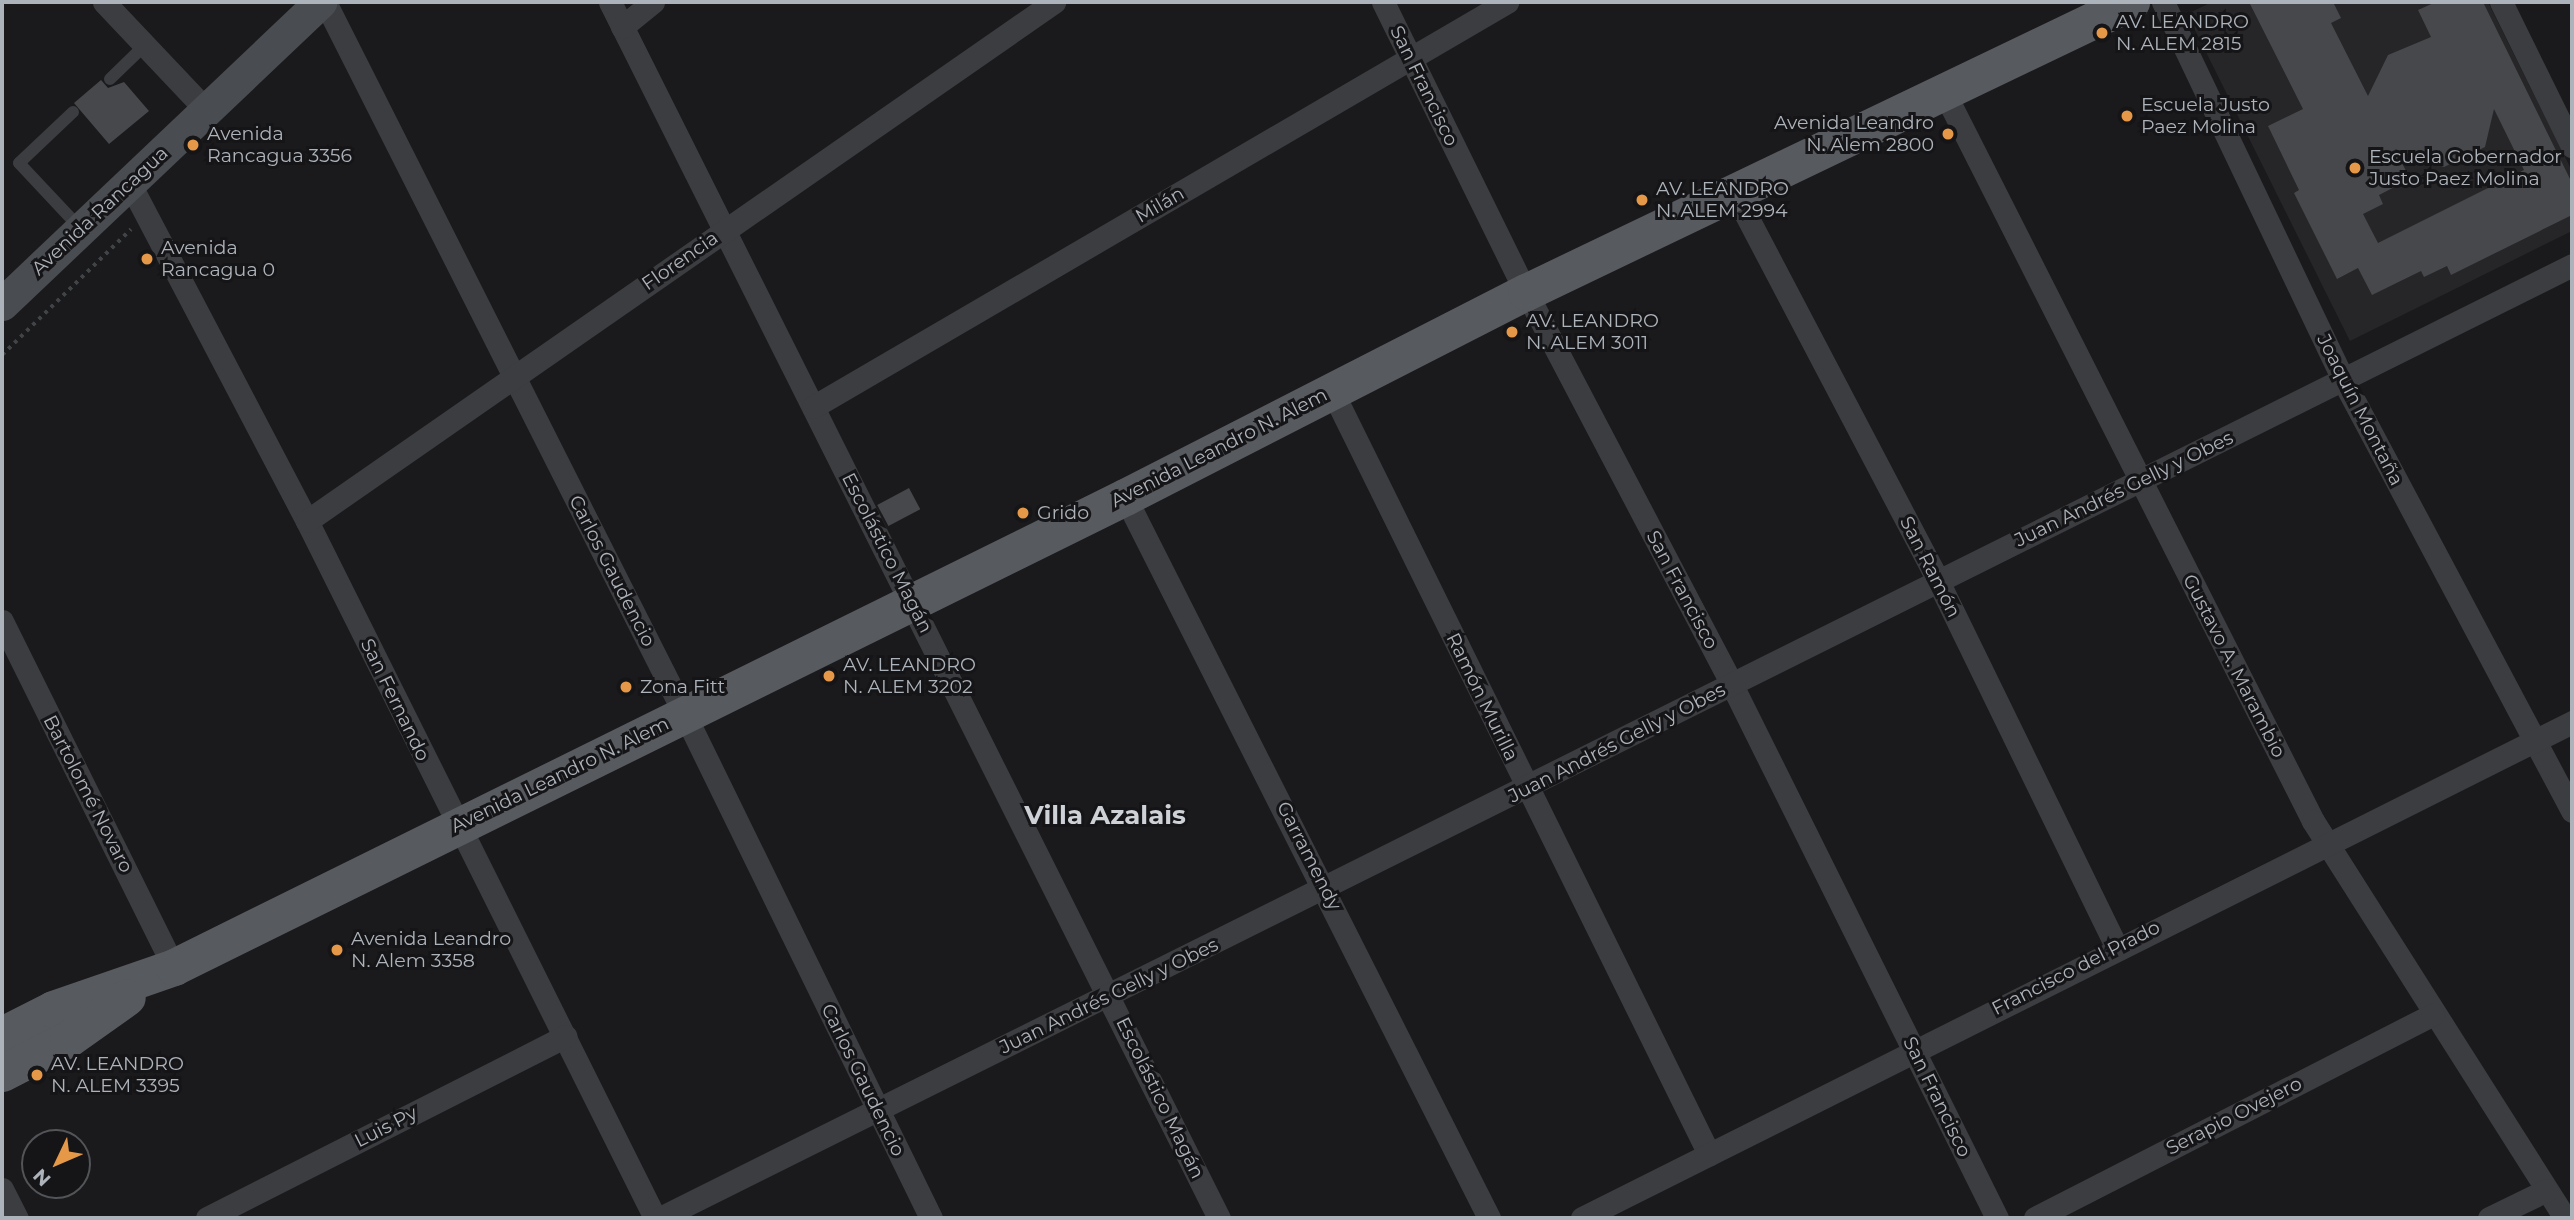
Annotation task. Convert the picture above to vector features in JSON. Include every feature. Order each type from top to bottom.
[{"type":"main road","name":"Avenida Rancagua","points":[[2,304],[322,2]]},
{"type":"main road","name":"Avenida Leandro N. Alem","points":[[2,1073],[68,1039],[167,971],[1125,497],[1526,292],[1733,190],[2131,2]]},
{"type":"main road","name":"Avenida Leandro N. Alem","points":[[2,1035],[53,1009],[167,971]]},
{"type":"street","points":[[104,2],[206,110]]},
{"type":"street","name":"Carlos Gaudencio","points":[[322,2],[684,713],[931,1218]]},
{"type":"street","name":"Escolástico Magán","points":[[610,2],[1219,1218]]},
{"type":"street","points":[[622,27],[653,2]]},
{"type":"street","name":"Florencia","points":[[307,522],[1054,2]]},
{"type":"street","name":"San Francisco","points":[[1383,2],[1526,292],[1732,685],[1997,1218]]},
{"type":"street","name":"Milán","points":[[813,407],[1507,2]]},
{"type":"street","name":"Joaquín Montaña","points":[[2163,2],[2343,380],[2572,810]]},
{"type":"street","points":[[2501,2],[2572,146]]},
{"type":"street","name":"Gustavo A. Marambio","points":[[1943,90],[2326,844],[2564,1218]]},
{"type":"street","name":"San Fernando","points":[[130,184],[148,213],[307,522],[658,1218]]},
{"type":"street","name":"San Ramón","points":[[1733,190],[1938,582],[2117,948]]},
{"type":"street","name":"Juan Andrés Gelly y Obes","points":[[658,1218],[1109,994],[1327,890],[1527,787],[2572,265]]},
{"type":"street","name":"Ramón Murilla","points":[[1329,392],[1709,1154]]},
{"type":"street","name":"Garramendy","points":[[1125,497],[1327,890],[1489,1218]]},
{"type":"street","name":"Bartolomé Novaro","points":[[2,621],[167,971]]},
{"type":"street","name":"Francisco del Prado","points":[[1582,1218],[2572,722]]},
{"type":"street","name":"Serapio Ovejero","points":[[2035,1218],[2433,1014]]},
{"type":"street","name":"Luis Py","points":[[207,1218],[565,1037]]},
{"type":"street","points":[[2,1189],[17,1218]]},
{"type":"street","points":[[2489,1218],[2547,1190]]},
{"type":"lane","points":[[110,79],[145,45]]},
{"type":"lane","points":[[73,112],[19,163],[81,229]]},
{"type":"path","points":[[2,355],[148,213]]},
{"type":"shaded area","name":"Escuela Gobernador Justo Paez Molina","points":[[2212,2],[2488,2],[2572,171],[2572,231],[2350,341],[2187,14]]},
{"type":"building","name":"Escuela Gobernador Justo Paez Molina","points":[[2249,2],[2333,2],[2341,18],[2331,23],[2368,96],[2388,55],[2431,37],[2418,10],[2436,2],[2483,2],[2572,183],[2572,215],[2451,275],[2447,266],[2424,277],[2421,271],[2372,295],[2358,268],[2337,279],[2294,193],[2299,190],[2268,126],[2303,109]],"holes":[[[2494,109],[2524,170],[2378,243],[2363,214],[2383,204],[2379,195],[2410,179],[2395,149],[2444,167],[2485,147]]]},
{"type":"building","points":[[101,80],[108,88],[124,82],[149,111],[109,144],[74,103]]},
{"type":"building","points":[[909,488],[920,509],[888,526],[877,505]]},
{"type":"place","name":"AV. LEANDRO N. ALEM 2815","points":[[2102,33]]},
{"type":"place","name":"Escuela Justo Paez Molina","points":[[2127,116]]},
{"type":"place","name":"Avenida Leandro N. Alem 2800","points":[[1948,134]]},
{"type":"place","name":"Avenida Rancagua 3356","points":[[193,145]]},
{"type":"place","name":"Escuela Gobernador Justo Paez Molina","points":[[2355,168]]},
{"type":"place","name":"AV. LEANDRO N. ALEM 2994","points":[[1642,200]]},
{"type":"place","name":"Avenida Rancagua 0","points":[[147,259]]},
{"type":"place","name":"AV. LEANDRO N. ALEM 3011","points":[[1512,332]]},
{"type":"place","name":"Grido","points":[[1023,513]]},
{"type":"place","name":"AV. LEANDRO N. ALEM 3202","points":[[829,676]]},
{"type":"place","name":"Zona Fitt","points":[[626,687]]},
{"type":"place","name":"Avenida Leandro N. Alem 3358","points":[[337,950]]},
{"type":"place","name":"AV. LEANDRO N. ALEM 3395","points":[[37,1075]]},
{"type":"district","name":"Villa Azalais","points":[[1105,816]]}]
